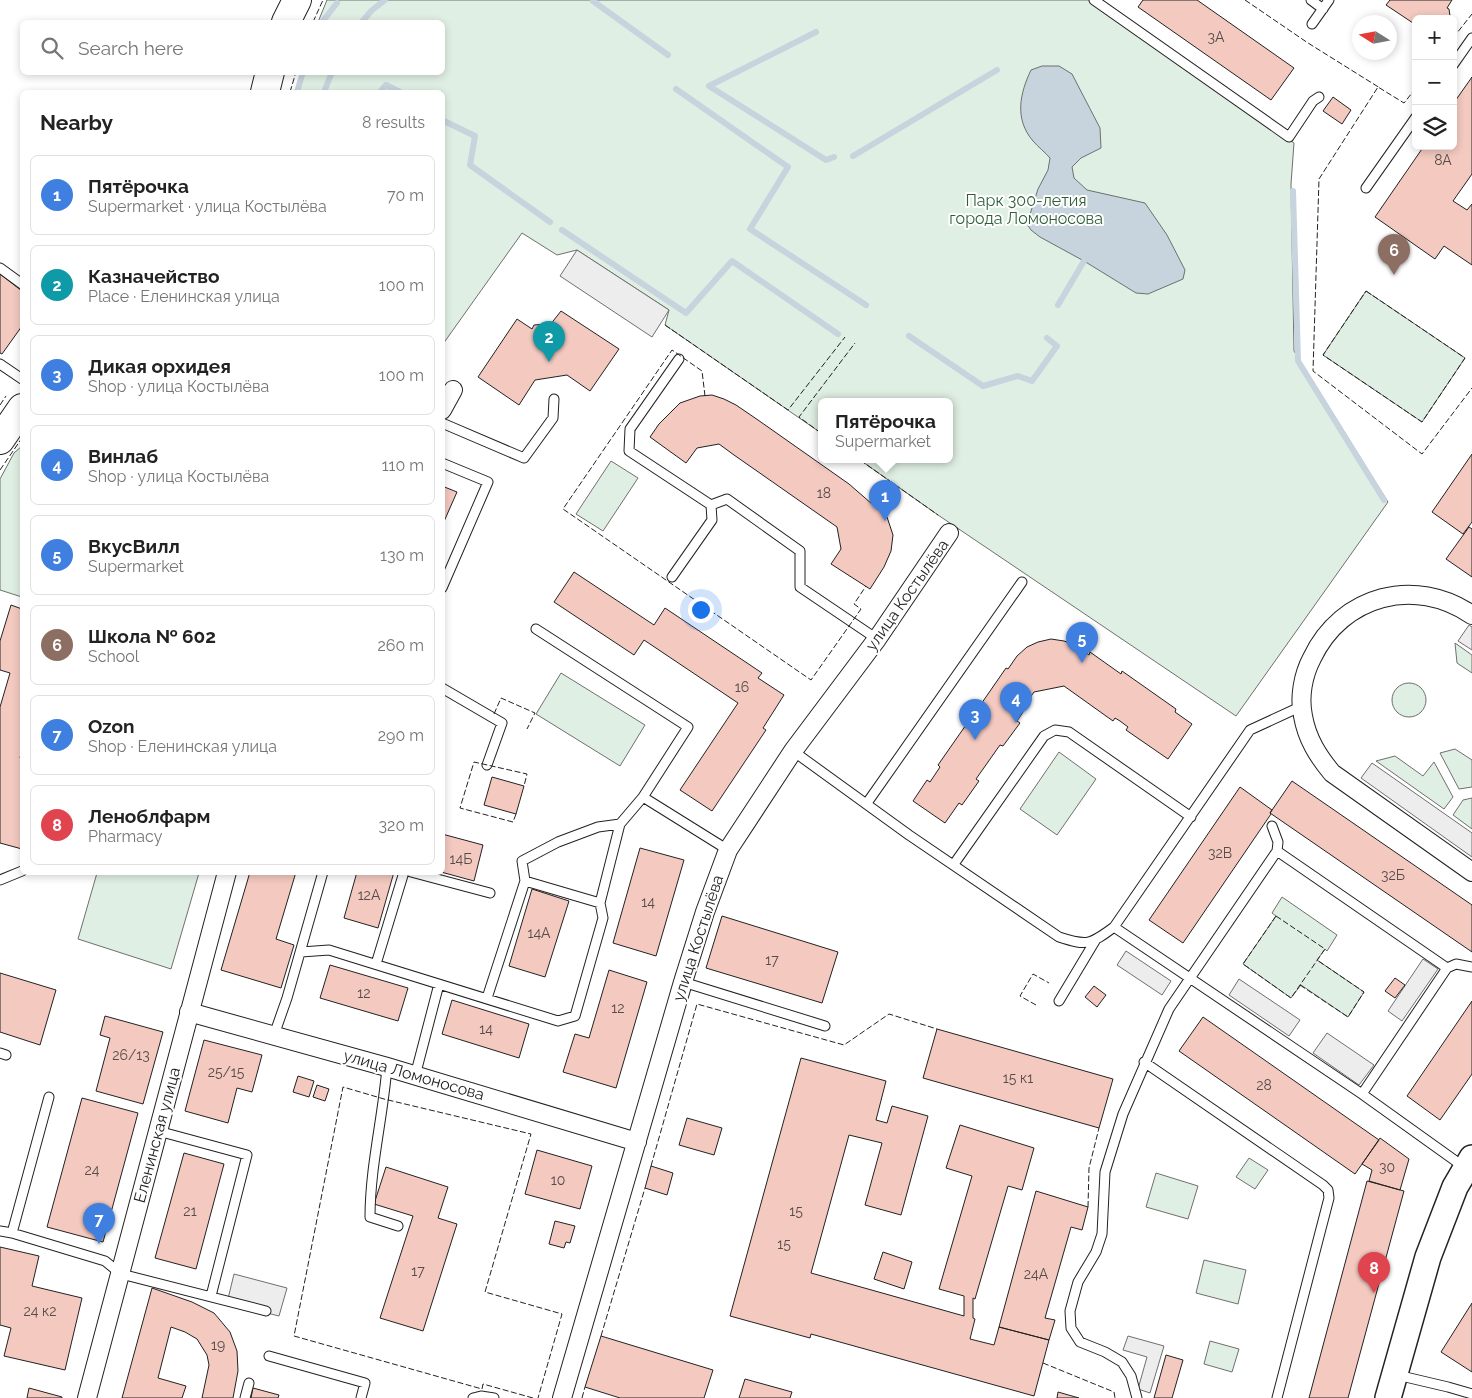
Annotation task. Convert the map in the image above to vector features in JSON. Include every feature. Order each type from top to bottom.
[{"type":"main road","points":[[287,20],[297,0]]},
{"type":"main road","points":[[266,90],[269,75]]},
{"type":"main road","points":[[0,440],[20,411]]},
{"type":"main road","points":[[1388,1398],[1428,1257],[1455,1187],[1469,1163]]},
{"type":"street","points":[[445,405],[453,390]]},
{"type":"street","name":"улица Костылёва","points":[[562,1398],[705,912],[728,850],[794,752],[876,639],[949,533]]},
{"type":"street","points":[[1472,615],[1452,603],[1414,594],[1395,595],[1378,599],[1356,609],[1336,622],[1315,651],[1304,679],[1302,706],[1302,715],[1309,738],[1322,761],[1332,773],[1472,872]]},
{"type":"street","name":"Еленинская улица","points":[[87,1398],[226,875]]},
{"type":"street","name":"улица Ломоносова","points":[[189,1012],[274,1035],[637,1142]]},
{"type":"lane","points":[[1311,0],[1323,8]]},
{"type":"lane","points":[[1312,24],[1329,0]]},
{"type":"lane","points":[[1100,2],[1290,137],[1313,101],[1319,97]]},
{"type":"lane","points":[[1457,60],[1472,38]]},
{"type":"lane","points":[[1366,188],[1412,123]]},
{"type":"lane","points":[[0,268],[20,283]]},
{"type":"lane","points":[[680,359],[630,429],[629,452],[711,506]]},
{"type":"lane","points":[[0,364],[20,378]]},
{"type":"lane","points":[[445,424],[524,458],[553,418],[554,399]]},
{"type":"lane","points":[[445,464],[488,482],[445,581]]},
{"type":"lane","points":[[711,506],[727,499],[800,551],[800,587],[876,639]]},
{"type":"lane","points":[[672,577],[712,520],[711,506]]},
{"type":"lane","points":[[867,803],[1022,582]]},
{"type":"lane","points":[[301,952],[329,950],[558,1021],[575,1016],[603,918],[600,903],[620,824],[643,797],[688,726],[536,629]]},
{"type":"lane","points":[[445,690],[502,723],[487,765]]},
{"type":"lane","points":[[1059,1001],[1096,941],[1114,927],[1250,730],[1302,706]]},
{"type":"lane","points":[[954,864],[1044,736],[1055,730],[1068,732],[1191,817]]},
{"type":"lane","points":[[794,752],[1059,936],[1080,943],[1096,941]]},
{"type":"lane","points":[[643,797],[728,850]]},
{"type":"lane","points":[[487,998],[525,881],[522,861],[558,842],[598,826],[620,824]]},
{"type":"lane","points":[[1137,1398],[1130,1376],[1122,1362],[1105,1352],[1080,1342],[1071,1328],[1070,1311],[1078,1282],[1096,1252],[1102,1234],[1105,1172],[1123,1114],[1144,1062],[1169,1009],[1277,851],[1278,842],[1272,826]]},
{"type":"lane","points":[[1277,851],[1447,968]]},
{"type":"lane","points":[[0,880],[20,872]]},
{"type":"lane","points":[[274,1035],[301,952],[322,875]]},
{"type":"lane","points":[[376,964],[403,875]]},
{"type":"lane","points":[[422,875],[490,893]]},
{"type":"lane","points":[[525,881],[600,903]]},
{"type":"lane","points":[[1114,927],[1362,1094],[1469,1163]]},
{"type":"lane","points":[[1362,1094],[1447,968],[1456,964],[1472,967]]},
{"type":"lane","points":[[684,982],[825,1026]]},
{"type":"lane","points":[[415,1076],[439,984]]},
{"type":"lane","points":[[1144,1062],[1323,1184],[1328,1190],[1329,1198],[1277,1398]]},
{"type":"lane","points":[[387,1068],[370,1194],[370,1217],[398,1226]]},
{"type":"lane","points":[[12,1233],[49,1097]]},
{"type":"lane","points":[[158,1131],[247,1155],[211,1296]]},
{"type":"lane","points":[[0,1231],[105,1262],[120,1274],[211,1296],[266,1312]]},
{"type":"lane","points":[[269,1356],[365,1383],[361,1398]]},
{"type":"lane","points":[[1395,1374],[1472,1394]]},
{"type":"lane","points":[[245,1398],[249,1383]]},
{"type":"lane","points":[[473,1398],[481,1396],[494,1398]]},
{"type":"green space","name":"Парк 300-летия города Ломоносова","points":[[327,0],[1089,0],[1294,143],[1291,184],[1294,351],[1388,502],[1236,716],[864,463],[953,463],[953,398],[818,398],[818,431],[665,325],[669,310],[577,250],[557,255],[522,233],[445,341],[445,90],[297,90],[300,75],[445,75],[445,20],[319,20]]},
{"type":"green space","points":[[1366,291],[1465,358],[1422,422],[1323,355]]},
{"type":"green space","points":[[20,448],[20,596],[0,590],[0,479],[14,453]]},
{"type":"green space","points":[[611,461],[638,478],[603,531],[576,514]]},
{"type":"green space","points":[[1455,643],[1472,655],[1472,673],[1457,663]]},
{"type":"green space","points":[[561,673],[645,725],[620,766],[536,714]]},
{"type":"green space","points":[[1409,683],[1416,684],[1421,688],[1425,693],[1425,707],[1421,712],[1416,716],[1409,717],[1402,716],[1397,712],[1393,707],[1392,700],[1393,693],[1397,688],[1402,684]]},
{"type":"green space","points":[[1455,749],[1472,760],[1472,787],[1459,789],[1440,753]]},
{"type":"green space","points":[[1059,752],[1096,779],[1057,835],[1020,809]]},
{"type":"green space","points":[[1395,756],[1423,776],[1434,762],[1453,797],[1444,809],[1376,761]]},
{"type":"green space","points":[[1472,798],[1472,829],[1453,815],[1463,800]]},
{"type":"green space","points":[[96,875],[198,875],[171,969],[78,939]]},
{"type":"green space","points":[[1282,897],[1337,935],[1327,951],[1325,949],[1317,960],[1364,992],[1348,1017],[1301,985],[1291,998],[1243,964],[1276,916],[1272,913]]},
{"type":"green space","points":[[1249,1158],[1268,1170],[1255,1189],[1236,1177]]},
{"type":"green space","points":[[1156,1173],[1198,1186],[1188,1219],[1146,1207]]},
{"type":"green space","points":[[1204,1260],[1246,1270],[1238,1304],[1196,1293]]},
{"type":"green space","points":[[1210,1341],[1239,1349],[1232,1372],[1204,1364]]},
{"type":"shaded area","points":[[1042,66],[1059,66],[1072,74],[1100,128],[1101,148],[1081,158],[1072,167],[1074,178],[1087,190],[1145,203],[1167,235],[1185,270],[1183,279],[1148,294],[1136,293],[1040,237],[1027,224],[1038,189],[1048,170],[1050,158],[1027,133],[1021,115],[1021,106],[1024,88],[1031,70]]},
{"type":"shaded area","points":[[577,250],[669,310],[652,337],[560,276]]},
{"type":"shaded area","points":[[1469,625],[1472,627],[1472,650],[1458,641]]},
{"type":"shaded area","points":[[1372,763],[1472,833],[1472,857],[1361,778]]},
{"type":"shaded area","points":[[1126,951],[1171,981],[1162,995],[1117,965]]},
{"type":"shaded area","points":[[1423,959],[1438,969],[1402,1021],[1388,1011]]},
{"type":"shaded area","points":[[1239,979],[1300,1020],[1289,1036],[1229,995]]},
{"type":"shaded area","points":[[1327,1033],[1374,1065],[1359,1085],[1313,1053]]},
{"type":"shaded area","points":[[234,1274],[287,1288],[279,1316],[227,1303]]},
{"type":"shaded area","points":[[1128,1336],[1164,1346],[1150,1393],[1138,1389],[1147,1357],[1123,1350]]},
{"type":"building","points":[[1143,0],[1197,0],[1294,68],[1271,100],[1138,7]]},
{"type":"building","points":[[1390,0],[1452,0],[1447,8],[1450,15],[1412,15],[1412,22],[1386,5]]},
{"type":"building","points":[[1472,77],[1472,174],[1453,201],[1467,210],[1472,204],[1472,265],[1444,246],[1435,259],[1375,217],[1421,150],[1457,150],[1457,98]]},
{"type":"building","points":[[1333,97],[1351,110],[1342,124],[1323,111]]},
{"type":"building","points":[[0,274],[20,289],[20,329],[2,354],[0,353]]},
{"type":"building","points":[[561,311],[619,349],[590,391],[567,375],[535,380],[519,405],[478,377],[517,319],[532,329],[534,325],[550,325]]},
{"type":"building","points":[[712,395],[736,405],[849,484],[887,517],[893,535],[891,551],[884,567],[870,589],[831,564],[841,549],[837,527],[719,444],[697,448],[686,463],[650,437],[659,424],[680,403],[700,396]]},
{"type":"building","points":[[1472,454],[1472,522],[1463,534],[1432,512]]},
{"type":"building","points":[[445,487],[457,492],[445,519]]},
{"type":"building","points":[[1469,527],[1472,529],[1472,577],[1446,559]]},
{"type":"building","points":[[574,572],[654,625],[665,608],[762,673],[758,678],[784,695],[763,728],[766,730],[712,811],[680,790],[738,703],[644,640],[634,655],[554,602]]},
{"type":"building","points":[[11,605],[20,608],[20,848],[0,843],[0,707],[10,673],[0,670],[0,641]]},
{"type":"building","points":[[1051,639],[1076,645],[1089,655],[1090,652],[1121,674],[1122,671],[1176,709],[1175,712],[1192,724],[1168,759],[1126,730],[1128,727],[1120,721],[1115,718],[1113,721],[1064,686],[1034,692],[1017,721],[1020,723],[1003,746],[1000,745],[976,779],[979,781],[962,805],[959,803],[945,823],[913,801],[927,780],[930,782],[940,767],[938,765],[968,722],[970,724],[981,708],[979,707],[1006,668],[1008,669],[1017,656],[1027,647]]},
{"type":"building","points":[[492,777],[524,786],[516,814],[484,805]]},
{"type":"building","points":[[1292,781],[1472,905],[1472,952],[1270,813]]},
{"type":"building","points":[[1240,787],[1272,810],[1271,814],[1183,943],[1149,920]]},
{"type":"building","points":[[445,835],[483,845],[474,881],[445,873]]},
{"type":"building","points":[[640,848],[684,860],[656,956],[613,943]]},
{"type":"building","points":[[249,875],[295,875],[276,939],[294,945],[281,988],[221,970]]},
{"type":"building","points":[[356,875],[393,875],[378,928],[344,918]]},
{"type":"building","points":[[532,889],[569,901],[545,977],[509,966]]},
{"type":"building","points":[[722,916],[838,952],[822,1003],[706,968]]},
{"type":"building","points":[[330,965],[408,988],[398,1021],[320,998]]},
{"type":"building","points":[[609,970],[647,982],[616,1088],[563,1072],[575,1034],[589,1038]]},
{"type":"building","points":[[0,973],[56,990],[40,1045],[0,1032]]},
{"type":"building","points":[[1395,978],[1405,985],[1395,998],[1385,991]]},
{"type":"building","points":[[1094,986],[1106,995],[1097,1007],[1085,997]]},
{"type":"building","points":[[452,1000],[529,1024],[519,1058],[442,1034]]},
{"type":"building","points":[[1472,1001],[1472,1074],[1440,1120],[1407,1096]]},
{"type":"building","points":[[105,1016],[163,1032],[143,1104],[96,1091],[110,1038],[100,1035]]},
{"type":"building","points":[[1203,1017],[1379,1140],[1355,1174],[1179,1051]]},
{"type":"building","points":[[937,1029],[1113,1079],[1099,1128],[923,1078]]},
{"type":"building","points":[[204,1040],[262,1055],[252,1092],[237,1088],[228,1123],[185,1111]]},
{"type":"building","points":[[801,1058],[886,1081],[876,1120],[887,1123],[892,1106],[928,1116],[901,1215],[865,1205],[882,1143],[849,1135],[811,1273],[964,1316],[964,1296],[939,1289],[972,1176],[946,1168],[960,1125],[1034,1148],[1022,1190],[1008,1186],[975,1299],[973,1298],[973,1318],[975,1319],[970,1339],[994,1345],[999,1327],[1049,1340],[1034,1396],[811,1334],[810,1338],[730,1316]]},
{"type":"building","points":[[298,1076],[314,1081],[309,1097],[293,1092]]},
{"type":"building","points":[[317,1085],[329,1089],[325,1101],[313,1097]]},
{"type":"building","points":[[82,1098],[138,1113],[103,1242],[47,1227]]},
{"type":"building","points":[[687,1118],[722,1128],[714,1155],[679,1145]]},
{"type":"building","points":[[1380,1138],[1409,1159],[1400,1190],[1369,1181],[1372,1170],[1362,1164]]},
{"type":"building","points":[[537,1150],[592,1166],[580,1209],[525,1194]]},
{"type":"building","points":[[184,1153],[224,1164],[196,1269],[155,1258]]},
{"type":"building","points":[[651,1166],[673,1173],[667,1195],[645,1188]]},
{"type":"building","points":[[386,1167],[448,1187],[438,1218],[457,1224],[423,1331],[380,1318],[413,1216],[374,1204]]},
{"type":"building","points":[[1367,1181],[1404,1191],[1348,1398],[1309,1398]]},
{"type":"building","points":[[1036,1191],[1088,1207],[1082,1230],[1071,1227],[1045,1318],[1055,1320],[1049,1340],[999,1327]]},
{"type":"building","points":[[555,1221],[575,1226],[570,1243],[566,1242],[564,1248],[549,1244]]},
{"type":"building","points":[[0,1247],[39,1256],[32,1286],[82,1298],[65,1370],[4,1356],[11,1328],[0,1325]]},
{"type":"building","points":[[883,1252],[912,1262],[904,1289],[874,1279]]},
{"type":"building","points":[[152,1288],[192,1302],[214,1313],[230,1332],[237,1351],[238,1371],[233,1398],[202,1398],[209,1365],[207,1355],[197,1339],[171,1327],[158,1378],[186,1386],[182,1398],[122,1398]]},
{"type":"building","points":[[1472,1303],[1472,1372],[1441,1352]]},
{"type":"building","points":[[601,1336],[713,1370],[704,1398],[620,1398],[585,1387]]},
{"type":"building","points":[[1166,1355],[1183,1360],[1172,1398],[1154,1398]]},
{"type":"building","points":[[745,1379],[792,1392],[790,1398],[739,1398]]},
{"type":"building","points":[[29,1388],[62,1397],[62,1398],[27,1398]]},
{"type":"building","points":[[253,1388],[279,1395],[278,1398],[251,1398]]},
{"type":"building","points":[[1058,1392],[1079,1398],[1057,1398]]},
{"type":"waterway","points":[[364,20],[371,11],[385,0]]},
{"type":"waterway","points":[[593,1],[668,55]]},
{"type":"waterway","points":[[324,20],[337,3]]},
{"type":"waterway","points":[[709,86],[816,32]]},
{"type":"waterway","points":[[853,156],[997,70]]},
{"type":"waterway","points":[[298,90],[302,75]]},
{"type":"waterway","points":[[325,90],[331,75]]},
{"type":"waterway","points":[[382,90],[386,85],[396,90]]},
{"type":"waterway","points":[[709,86],[826,160],[834,157]]},
{"type":"waterway","points":[[676,89],[788,167],[750,229],[866,305]]},
{"type":"waterway","points":[[445,121],[475,136],[470,165],[550,222]]},
{"type":"waterway","points":[[1293,191],[1298,361],[1384,500]]},
{"type":"waterway","points":[[562,230],[686,313],[732,261],[838,334]]},
{"type":"waterway","points":[[1058,305],[1084,261]]},
{"type":"waterway","points":[[909,336],[983,386],[1018,376],[1032,381],[1057,346],[1047,338]]},
{"type":"fence","points":[[314,20],[323,0]]},
{"type":"fence","points":[[1245,0],[1308,43],[1380,88]]},
{"type":"fence","points":[[1457,33],[1472,14]]},
{"type":"fence","points":[[291,90],[295,75]]},
{"type":"fence","points":[[1412,93],[1404,103],[1378,87],[1319,179],[1313,371],[1422,454],[1472,388]]},
{"type":"fence","points":[[1366,291],[1465,358],[1422,422],[1323,355],[1366,291]]},
{"type":"fence","points":[[665,325],[788,410],[845,337]]},
{"type":"fence","points":[[818,431],[799,417],[855,343]]},
{"type":"fence","points":[[705,396],[702,371],[672,350],[563,509],[811,680],[861,609],[854,604],[866,586]]},
{"type":"fence","points":[[0,405],[6,396]]},
{"type":"fence","points":[[0,470],[20,441]]},
{"type":"fence","points":[[864,463],[938,515]]},
{"type":"fence","points":[[494,714],[501,698],[535,713],[527,729]]},
{"type":"fence","points":[[516,814],[513,822],[460,808],[474,762],[527,774],[524,786]]},
{"type":"fence","points":[[1276,916],[1325,949],[1291,998],[1243,964],[1276,916]]},
{"type":"fence","points":[[1300,985],[1348,1017],[1364,992],[1317,960]]},
{"type":"fence","points":[[1036,1005],[1020,996],[1033,974],[1049,983]]},
{"type":"fence","points":[[651,1166],[697,1004],[844,1045],[889,1014],[937,1029]]},
{"type":"fence","points":[[533,1398],[483,1384],[482,1389],[294,1336],[343,1087],[384,1099],[531,1134],[485,1292],[562,1314],[538,1398]]},
{"type":"fence","points":[[1088,1207],[1089,1168],[1099,1128]]},
{"type":"fence","points":[[601,1336],[645,1188]]},
{"type":"fence","points":[[1043,1363],[1114,1392],[1115,1398]]},
{"type":"fence","points":[[582,1398],[585,1387]]},
{"type":"place","name":"Школа № 602","points":[[1394,275]]},
{"type":"place","name":"Казначейство","points":[[549,362]]},
{"type":"place","name":"Пятёрочка","points":[[885,521]]},
{"type":"place","name":"ВкусВилл","points":[[1082,663]]},
{"type":"place","name":"Винлаб","points":[[1016,723]]},
{"type":"place","name":"Дикая орхидея","points":[[975,740]]},
{"type":"place","name":"Ozon","points":[[99,1244]]},
{"type":"place","name":"Леноблфарм","points":[[1374,1293]]}]
